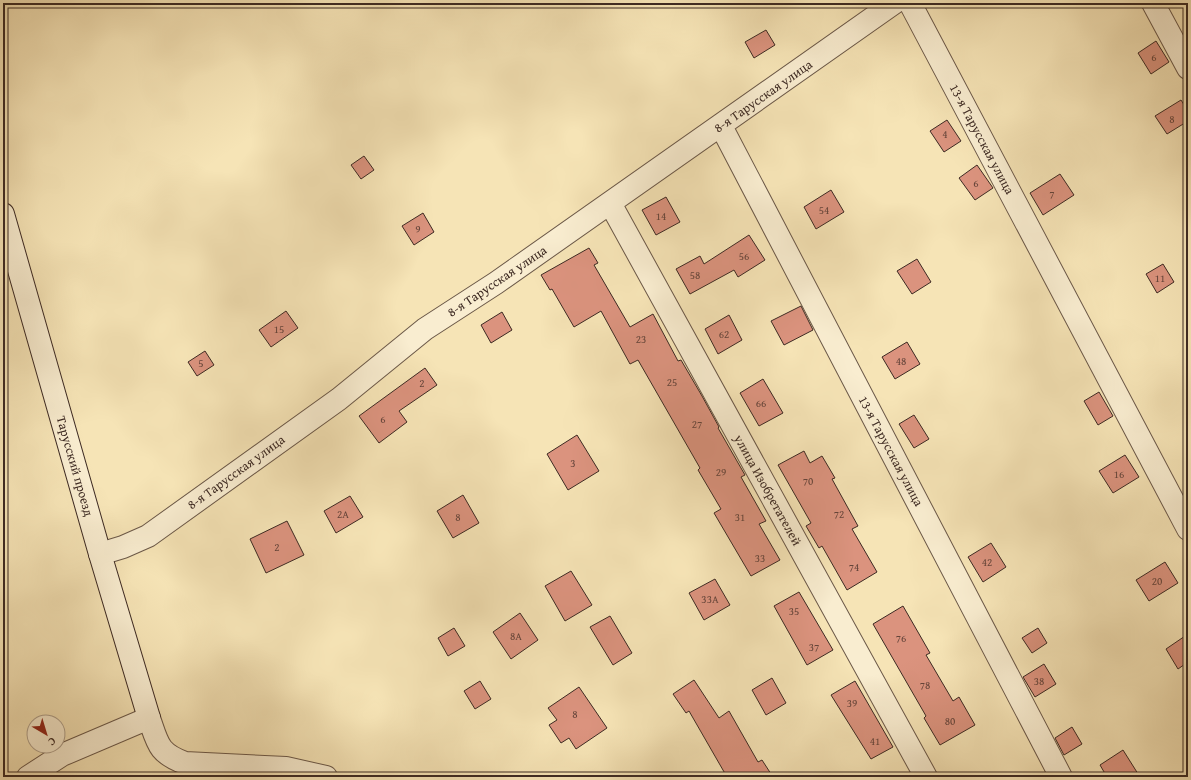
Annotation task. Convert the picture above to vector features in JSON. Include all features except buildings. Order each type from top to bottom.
[{"type":"street","name":"8-я Тарусская улица","points":[[100,554],[148,536],[339,399],[425,329],[496,283],[894,3]]},
{"type":"street","name":"13-я Тарусская улица","points":[[910,3],[1188,529]]},
{"type":"street","points":[[1153,3],[1188,68]]},
{"type":"street","name":"13-я Тарусская улица","points":[[721,126],[1061,776]]},
{"type":"street","name":"улица Изобретателей","points":[[610,203],[926,777]]},
{"type":"street","name":"Тарусский проезд","points":[[3,214],[100,554],[158,744],[169,757],[185,763],[286,768],[326,777]]},
{"type":"street","points":[[28,777],[62,755],[149,718]]}]
